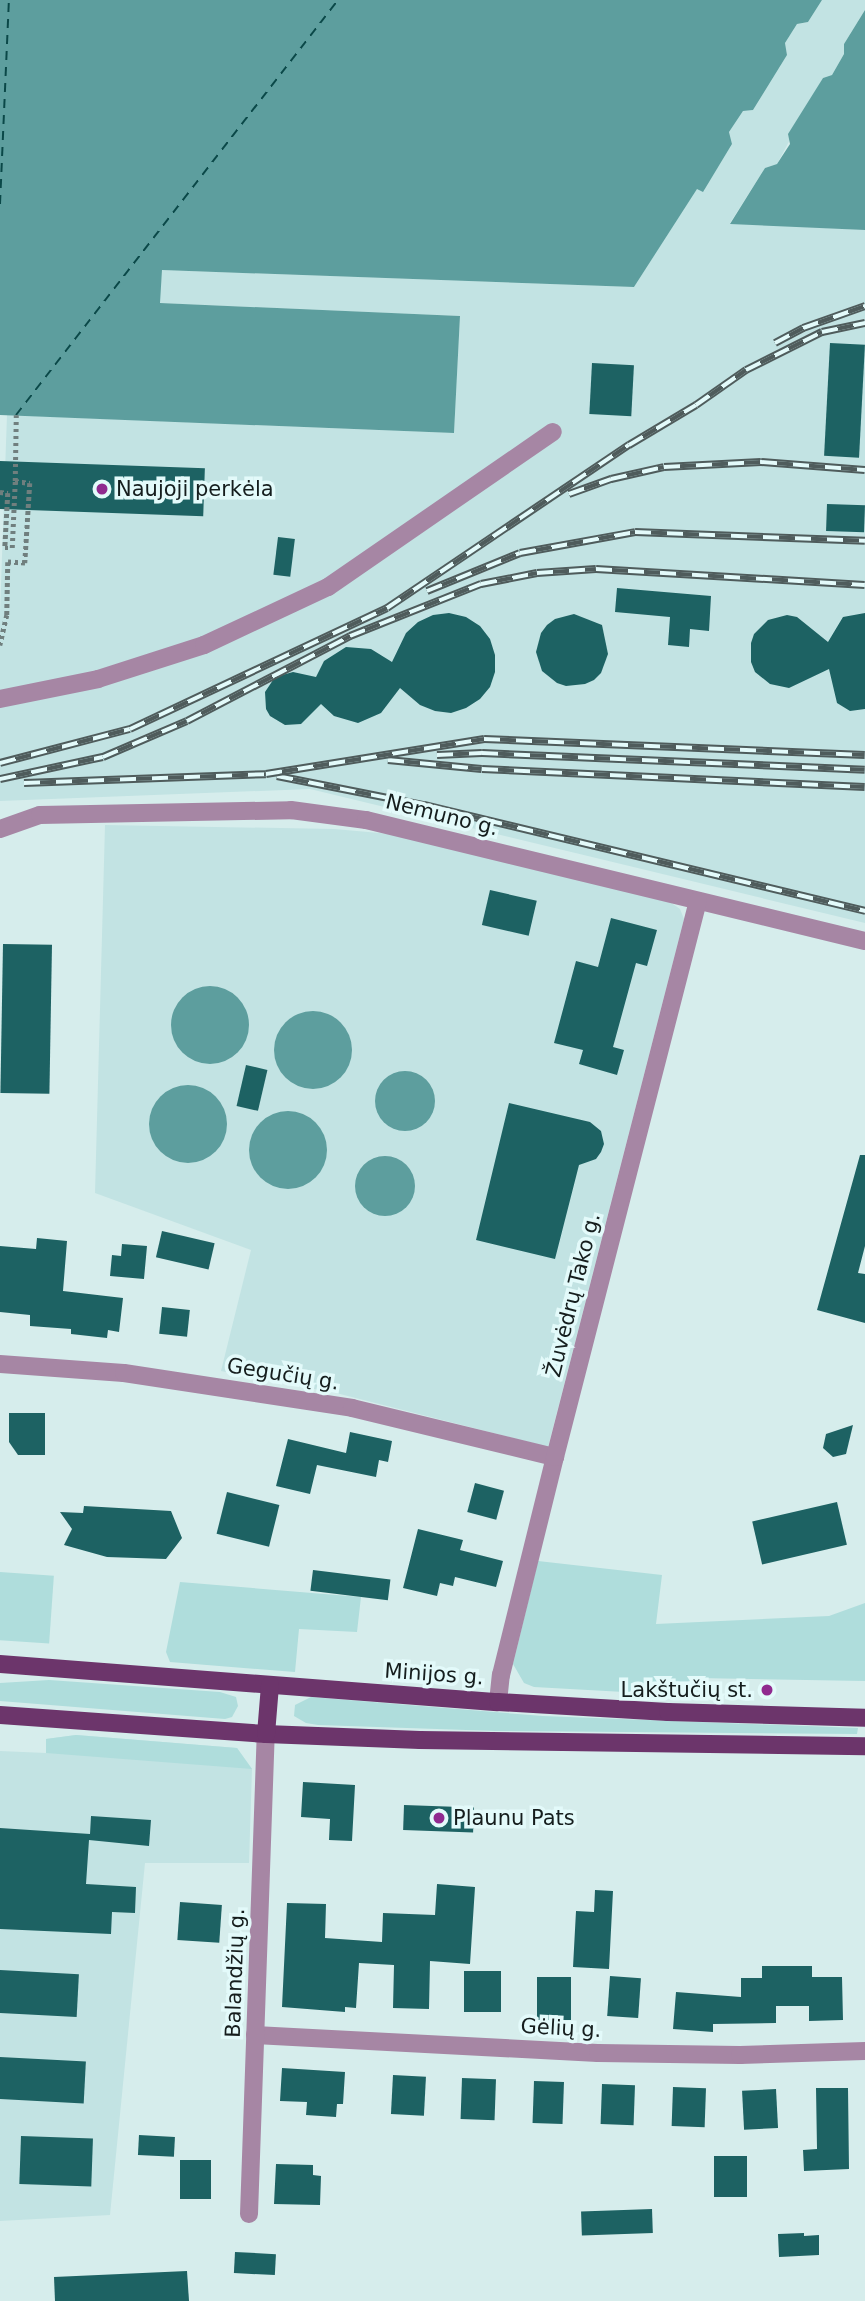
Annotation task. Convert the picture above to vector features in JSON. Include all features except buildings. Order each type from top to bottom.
[{"type":"main road","name":"Minijos g.","points":[[0,1664],[498,1702],[668,1712],[865,1718]]},
{"type":"main road","points":[[266,1734],[270,1685]]},
{"type":"main road","points":[[0,1715],[266,1734],[509,1743],[865,1746]]},
{"type":"street","points":[[0,699],[98,679],[204,645],[315,593],[418,527],[553,432]]},
{"type":"street","name":"Nemuno g.","points":[[0,829],[40,815],[291,810],[366,820],[865,941]]},
{"type":"street","name":"Žuvėdrų Tako g.","points":[[498,1702],[501,1675],[555,1457],[698,901]]},
{"type":"street","name":"Gegučių g.","points":[[0,1364],[124,1373],[352,1408],[555,1457]]},
{"type":"street","name":"Balandžių g.","points":[[249,2214],[266,1734]]},
{"type":"street","name":"Gėlių g.","points":[[255,2035],[598,2053],[740,2055],[865,2051]]},
{"type":"path","points":[[0,492],[8,493],[5,548],[12,548],[16,415]]},
{"type":"path","points":[[0,645],[6,615],[8,562],[24,563],[30,483],[15,481]]},
{"type":"shaded area","points":[[0,0],[822,0],[808,22],[797,24],[785,43],[787,55],[753,110],[743,111],[729,132],[732,144],[703,192],[697,189],[634,287],[162,270],[160,303],[460,316],[454,433],[0,415]]},
{"type":"shaded area","points":[[822,0],[865,0],[865,10],[844,44],[844,54],[832,75],[823,78],[777,164],[765,168],[730,223],[865,230],[865,923],[310,789],[0,801],[0,613],[7,415],[454,433],[460,316],[159,303],[162,270],[634,287],[697,188],[703,191],[732,144],[729,132],[743,111],[753,110],[787,55],[785,43],[797,24],[808,22]]},
{"type":"shaded area","points":[[865,10],[865,230],[730,224],[765,168],[777,164],[790,144],[788,134],[823,78],[832,75],[844,54],[844,44]]},
{"type":"shaded area","points":[[105,825],[334,829],[391,834],[670,902],[680,909],[684,919],[548,1447],[340,1394],[221,1371],[251,1250],[95,1193]]},
{"type":"shaded area","points":[[210,986],[225,989],[238,997],[246,1010],[249,1025],[246,1040],[238,1053],[225,1061],[210,1064],[195,1061],[182,1053],[174,1040],[171,1025],[174,1010],[182,997],[195,989]]},
{"type":"shaded area","points":[[313,1011],[328,1014],[341,1022],[349,1035],[352,1050],[349,1065],[341,1078],[328,1086],[313,1089],[298,1086],[285,1078],[277,1065],[274,1050],[277,1035],[285,1022],[298,1014]]},
{"type":"shaded area","points":[[399,1071],[411,1071],[430,1084],[435,1101],[433,1113],[422,1126],[411,1131],[399,1131],[380,1118],[375,1107],[375,1095],[388,1076]]},
{"type":"shaded area","points":[[188,1085],[203,1088],[216,1096],[224,1109],[227,1124],[224,1139],[216,1152],[203,1160],[188,1163],[173,1160],[160,1152],[152,1139],[149,1124],[152,1109],[160,1096],[173,1088]]},
{"type":"shaded area","points":[[288,1111],[303,1114],[316,1122],[324,1135],[327,1150],[324,1165],[316,1178],[303,1186],[288,1189],[273,1186],[260,1178],[252,1165],[249,1150],[252,1135],[260,1122],[273,1114]]},
{"type":"shaded area","points":[[379,1156],[391,1156],[410,1169],[415,1186],[413,1198],[402,1211],[391,1216],[379,1216],[360,1203],[355,1192],[355,1180],[368,1161]]},
{"type":"shaded area","points":[[538,1561],[662,1575],[656,1624],[829,1616],[865,1603],[865,1681],[697,1678],[668,1690],[642,1693],[534,1687],[524,1683],[513,1664]]},
{"type":"shaded area","points":[[0,1572],[54,1576],[49,1644],[0,1640]]},
{"type":"shaded area","points":[[180,1582],[361,1597],[357,1632],[299,1629],[295,1672],[170,1662],[166,1652]]},
{"type":"shaded area","points":[[49,1680],[220,1692],[236,1697],[238,1706],[232,1717],[225,1719],[0,1701],[0,1683]]},
{"type":"shaded area","points":[[311,1697],[543,1716],[858,1728],[857,1734],[496,1731],[318,1725],[306,1723],[294,1716],[295,1705]]},
{"type":"shaded area","points":[[76,1735],[237,1748],[252,1769],[249,1863],[145,1863],[110,2215],[0,2221],[0,1751],[46,1753],[46,1739]]},
{"type":"shaded area","points":[[76,1735],[237,1748],[252,1769],[46,1753],[46,1739]]},
{"type":"ferry route","points":[[0,204],[9,0]]},
{"type":"ferry route","points":[[16,415],[338,0]]},
{"type":"railway","points":[[775,343],[803,328],[865,306]]},
{"type":"railway","points":[[0,763],[130,729],[387,608],[629,445],[696,405],[746,370],[822,332],[865,323]]},
{"type":"railway","points":[[569,494],[611,479],[664,467],[761,462],[865,470]]},
{"type":"railway","points":[[427,591],[520,553],[635,532],[865,541]]},
{"type":"railway","points":[[0,779],[103,757],[187,721],[350,636],[481,584],[537,573],[596,569],[865,585]]},
{"type":"railway","points":[[24,783],[266,774],[484,739],[865,755]]},
{"type":"railway","points":[[437,755],[482,753],[865,770]]},
{"type":"railway","points":[[388,760],[482,769],[865,787]]},
{"type":"railway","points":[[277,776],[424,805],[865,911]]},
{"type":"place","name":"Naujoji perkėla","points":[[102,489]]},
{"type":"place","name":"Lakštučių st.","points":[[767,1690]]},
{"type":"place","name":"Plaunu Pats","points":[[439,1818]]}]
